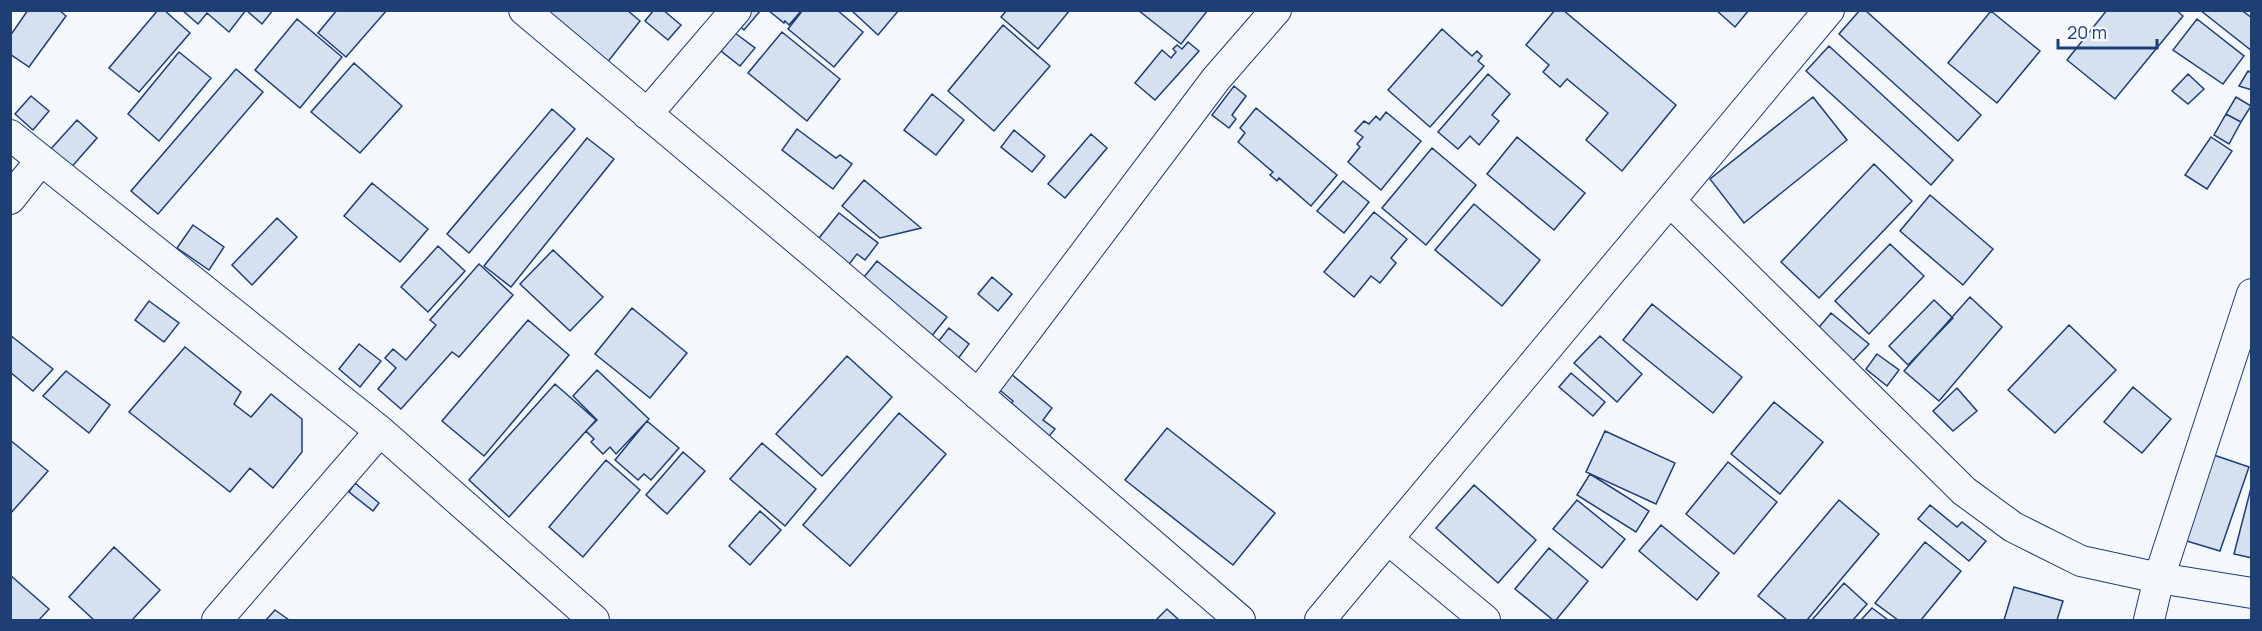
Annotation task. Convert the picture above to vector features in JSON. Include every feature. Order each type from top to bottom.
[{"type":"street","points":[[524,10],[824,262],[1240,621]]},
{"type":"street","points":[[647,114],[736,10]]},
{"type":"street","points":[[978,395],[1216,79],[1276,10]]},
{"type":"street","points":[[1320,621],[1829,10]]},
{"type":"street","points":[[10,135],[380,431],[594,621]]},
{"type":"street","points":[[10,199],[41,160]]},
{"type":"street","points":[[1670,201],[1964,491],[2013,527],[2081,561],[2159,578],[2252,593]]},
{"type":"street","points":[[2149,621],[2159,578],[2252,294]]},
{"type":"street","points":[[217,621],[380,431]]},
{"type":"street","points":[[1389,540],[1485,621]]},
{"type":"building","points":[[28,10],[59,10],[66,16],[29,67],[10,54],[10,36]]},
{"type":"building","points":[[158,10],[164,10],[190,33],[139,92],[109,68]]},
{"type":"building","points":[[182,10],[246,10],[229,32],[207,13],[198,24]]},
{"type":"building","points":[[246,10],[273,10],[262,24]]},
{"type":"building","points":[[337,10],[387,10],[346,57],[318,33]]},
{"type":"building","points":[[539,10],[627,10],[640,21],[606,64]]},
{"type":"building","points":[[654,10],[663,10],[681,25],[668,40],[645,21]]},
{"type":"building","points":[[743,10],[761,10],[744,30],[734,21]]},
{"type":"building","points":[[768,10],[800,10],[801,11],[789,25]]},
{"type":"building","points":[[803,10],[837,10],[863,32],[834,67],[788,29]]},
{"type":"building","points":[[851,10],[899,10],[878,35]]},
{"type":"building","points":[[1007,10],[1070,10],[1038,49],[1001,17]]},
{"type":"building","points":[[1138,10],[1208,10],[1181,44]]},
{"type":"building","points":[[1555,10],[1563,10],[1676,105],[1622,171],[1586,140],[1608,113],[1567,79],[1560,87],[1543,72],[1549,65],[1526,45]]},
{"type":"building","points":[[1716,10],[1749,10],[1735,27]]},
{"type":"building","points":[[1860,10],[1865,10],[1981,115],[1958,141],[1839,34]]},
{"type":"building","points":[[2107,10],[2176,10],[2183,16],[2115,99],[2067,60]]},
{"type":"building","points":[[2200,10],[2241,10],[2252,18],[2252,51]]},
{"type":"building","points":[[1991,11],[2040,51],[1997,103],[1948,63]]},
{"type":"building","points":[[297,19],[342,57],[300,108],[255,70]]},
{"type":"building","points":[[2197,19],[2244,56],[2223,84],[2173,50]]},
{"type":"building","points":[[1003,25],[1050,66],[994,131],[948,91]]},
{"type":"building","points":[[1442,29],[1472,56],[1477,51],[1482,56],[1478,61],[1484,66],[1430,127],[1388,90]]},
{"type":"building","points":[[782,32],[840,79],[807,121],[748,73]]},
{"type":"building","points":[[735,33],[755,48],[740,66],[721,51]]},
{"type":"building","points":[[1188,42],[1199,51],[1155,100],[1135,83],[1162,50],[1171,58],[1176,52],[1173,49],[1177,45],[1182,49]]},
{"type":"building","points":[[1829,46],[1953,160],[1931,185],[1806,71]]},
{"type":"building","points":[[179,52],[211,78],[159,141],[128,114]]},
{"type":"building","points":[[354,63],[402,106],[360,153],[311,112]]},
{"type":"building","points":[[236,69],[263,92],[158,214],[131,191]]},
{"type":"building","points":[[2248,71],[2252,73],[2252,90],[2239,86]]},
{"type":"building","points":[[1488,74],[1510,94],[1492,115],[1499,121],[1479,145],[1470,136],[1458,149],[1438,132]]},
{"type":"building","points":[[2188,74],[2204,89],[2188,104],[2172,91]]},
{"type":"building","points":[[1234,86],[1246,96],[1232,115],[1236,119],[1229,128],[1212,115]]},
{"type":"building","points":[[932,94],[964,120],[936,155],[904,130]]},
{"type":"building","points":[[31,96],[49,111],[33,130],[15,114]]},
{"type":"building","points":[[1813,97],[1847,140],[1744,223],[1710,179]]},
{"type":"building","points":[[2236,97],[2251,106],[2241,122],[2226,114]]},
{"type":"building","points":[[1256,108],[1337,175],[1311,206],[1279,178],[1277,181],[1270,175],[1273,172],[1238,142],[1245,133],[1240,128]]},
{"type":"building","points":[[552,109],[575,129],[469,253],[447,234]]},
{"type":"building","points":[[1386,112],[1421,141],[1381,190],[1348,162],[1360,147],[1357,144],[1363,137],[1355,131],[1364,121],[1369,124],[1376,116],[1380,120]]},
{"type":"building","points":[[2226,114],[2241,122],[2229,144],[2214,135]]},
{"type":"building","points":[[77,120],[97,138],[69,170],[49,151]]},
{"type":"building","points":[[797,129],[836,158],[840,155],[852,164],[833,189],[782,150]]},
{"type":"building","points":[[1014,130],[1045,156],[1032,172],[1001,147]]},
{"type":"building","points":[[1091,134],[1107,148],[1065,198],[1048,184]]},
{"type":"building","points":[[1517,137],[1585,193],[1554,230],[1487,174]]},
{"type":"building","points":[[2211,137],[2232,151],[2207,189],[2185,175]]},
{"type":"building","points":[[587,138],[614,159],[511,287],[484,266]]},
{"type":"building","points":[[1432,148],[1476,185],[1426,245],[1382,208]]},
{"type":"building","points":[[1874,164],[1912,201],[1819,298],[1781,262]]},
{"type":"building","points":[[864,180],[921,228],[880,238],[842,206]]},
{"type":"building","points":[[1343,181],[1369,202],[1344,233],[1317,211]]},
{"type":"building","points":[[372,183],[428,229],[400,262],[344,216]]},
{"type":"building","points":[[1930,195],[1993,249],[1963,285],[1900,231]]},
{"type":"building","points":[[1474,204],[1540,260],[1502,306],[1435,250]]},
{"type":"building","points":[[1374,212],[1407,239],[1391,258],[1396,263],[1380,283],[1371,276],[1354,297],[1324,272]]},
{"type":"building","points":[[839,213],[878,243],[865,260],[857,254],[846,268],[815,243]]},
{"type":"building","points":[[277,218],[297,237],[252,285],[232,265]]},
{"type":"building","points":[[193,225],[224,247],[209,270],[177,248]]},
{"type":"building","points":[[1890,244],[1924,276],[1869,334],[1835,301]]},
{"type":"building","points":[[438,246],[465,271],[428,312],[401,287]]},
{"type":"building","points":[[553,250],[603,297],[570,331],[520,284]]},
{"type":"building","points":[[877,261],[947,317],[926,343],[856,287]]},
{"type":"building","points":[[479,264],[513,295],[459,357],[452,352],[401,409],[378,389],[396,368],[385,358],[393,349],[406,360],[436,325],[430,320]]},
{"type":"building","points":[[992,277],[1012,294],[998,311],[978,294]]},
{"type":"building","points":[[1970,297],[2002,327],[1939,401],[1904,371]]},
{"type":"building","points":[[1934,300],[1953,318],[1908,365],[1889,346]]},
{"type":"building","points":[[149,301],[179,323],[164,342],[135,320]]},
{"type":"building","points":[[1652,304],[1742,377],[1713,413],[1623,340]]},
{"type":"building","points":[[632,308],[687,353],[650,398],[595,354]]},
{"type":"building","points":[[1831,313],[1869,344],[1850,364],[1815,332]]},
{"type":"building","points":[[528,320],[569,355],[484,456],[442,421]]},
{"type":"building","points":[[2069,325],[2116,370],[2055,433],[2008,390]]},
{"type":"building","points":[[949,328],[969,344],[954,364],[933,348]]},
{"type":"building","points":[[10,335],[53,369],[33,391],[10,372]]},
{"type":"building","points":[[1600,336],[1642,374],[1617,402],[1574,363]]},
{"type":"building","points":[[359,344],[381,361],[360,387],[339,369]]},
{"type":"building","points":[[185,347],[241,392],[234,404],[251,417],[271,394],[302,419],[302,452],[273,488],[250,468],[230,492],[129,412]]},
{"type":"building","points":[[1877,354],[1899,370],[1887,386],[1866,369]]},
{"type":"building","points":[[847,356],[892,397],[822,476],[776,434]]},
{"type":"building","points":[[597,370],[649,419],[616,454],[610,447],[603,454],[591,442],[594,439],[586,431],[597,420],[573,396]]},
{"type":"building","points":[[66,371],[110,405],[89,433],[43,396]]},
{"type":"building","points":[[1010,373],[1052,408],[1043,420],[1055,429],[1046,440],[1004,412],[1013,401],[996,387]]},
{"type":"building","points":[[1571,373],[1605,402],[1593,416],[1559,387]]},
{"type":"building","points":[[555,384],[596,420],[509,517],[469,480]]},
{"type":"building","points":[[2133,387],[2171,419],[2142,453],[2104,422]]},
{"type":"building","points":[[1957,388],[1977,411],[1953,431],[1933,411]]},
{"type":"building","points":[[1774,402],[1823,442],[1780,494],[1731,454]]},
{"type":"building","points":[[899,413],[946,454],[850,566],[803,525]]},
{"type":"building","points":[[647,421],[679,448],[651,480],[644,474],[638,480],[615,460]]},
{"type":"building","points":[[1167,428],[1275,513],[1233,565],[1125,480]]},
{"type":"building","points":[[1605,431],[1675,463],[1656,504],[1586,472]]},
{"type":"building","points":[[10,440],[48,471],[10,514]]},
{"type":"building","points":[[762,443],[816,489],[785,526],[730,479]]},
{"type":"building","points":[[683,452],[705,471],[667,514],[646,495]]},
{"type":"building","points":[[2208,453],[2249,467],[2220,551],[2180,539]]},
{"type":"building","points":[[606,460],[640,490],[583,557],[549,527]]},
{"type":"building","points":[[1728,462],[1777,502],[1734,554],[1686,514]]},
{"type":"building","points":[[1590,474],[1649,511],[1636,532],[1577,495]]},
{"type":"building","points":[[355,483],[379,503],[373,511],[349,492]]},
{"type":"building","points":[[2252,484],[2252,558],[2234,554]]},
{"type":"building","points":[[1474,485],[1536,540],[1498,583],[1436,528]]},
{"type":"building","points":[[1577,500],[1625,539],[1602,568],[1553,529]]},
{"type":"building","points":[[1839,500],[1879,534],[1807,620],[1787,620],[1758,596]]},
{"type":"building","points":[[1930,505],[1957,527],[1962,522],[1986,541],[1969,561],[1918,519]]},
{"type":"building","points":[[760,511],[781,530],[750,565],[729,546]]},
{"type":"building","points":[[1661,525],[1719,573],[1697,600],[1639,551]]},
{"type":"building","points":[[1925,542],[1961,571],[1921,620],[1898,620],[1875,603]]},
{"type":"building","points":[[114,547],[160,590],[132,620],[94,620],[69,597]]},
{"type":"building","points":[[1549,548],[1588,581],[1556,620],[1553,620],[1515,589]]},
{"type":"building","points":[[10,575],[49,609],[39,620],[10,620]]},
{"type":"building","points":[[1844,583],[1867,604],[1853,620],[1812,620]]},
{"type":"building","points":[[2014,587],[2063,601],[2057,620],[2004,620]]},
{"type":"building","points":[[1872,608],[1888,620],[1861,620]]},
{"type":"building","points":[[1167,609],[1179,620],[1156,620]]},
{"type":"building","points":[[275,610],[289,620],[266,620]]}]
